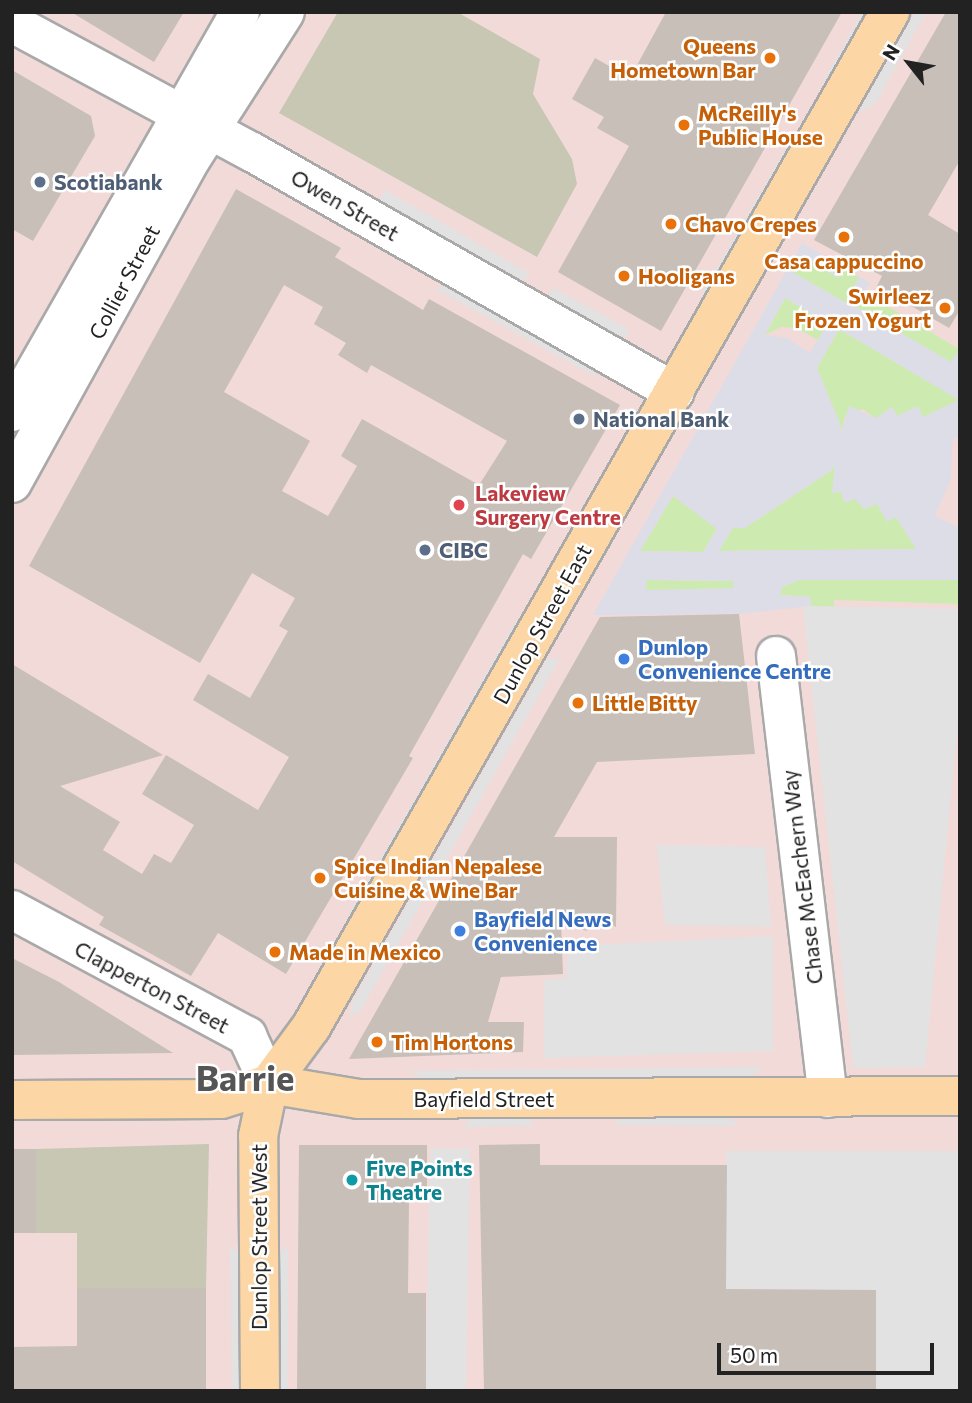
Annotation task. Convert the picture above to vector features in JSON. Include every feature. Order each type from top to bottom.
[{"type":"main road","name":"Dunlop Street East","points":[[269,1084],[311,1027],[890,12]]},
{"type":"main road","name":"Bayfield Street","points":[[12,1100],[221,1099],[269,1084],[359,1099],[960,1096]]},
{"type":"main road","name":"Dunlop Street West","points":[[260,1391],[258,1136],[269,1084]]},
{"type":"street","name":"Collier Street","points":[[12,483],[197,122],[240,12]]},
{"type":"street","name":"Collier Street","points":[[12,412],[197,122],[285,12]]},
{"type":"street","name":"Owen Street","points":[[12,23],[197,122],[675,392]]},
{"type":"street","name":"Chase McEachern Way","points":[[776,656],[828,1098]]},
{"type":"street","name":"Clapperton Street","points":[[12,910],[247,1036],[269,1084]]},
{"type":"shaded area","points":[[12,12],[960,12],[960,1391],[12,1391]]},
{"type":"shaded area","points":[[338,12],[457,12],[540,59],[533,94],[572,159],[577,184],[537,257],[279,113]]},
{"type":"shaded area","points":[[862,12],[873,12],[822,96],[824,80]]},
{"type":"shaded area","points":[[915,12],[926,12],[876,103],[858,114]]},
{"type":"shaded area","points":[[804,129],[717,286],[702,293],[792,138]]},
{"type":"shaded area","points":[[385,190],[529,273],[520,289],[376,206]]},
{"type":"shaded area","points":[[802,243],[843,267],[839,278],[798,255],[789,270],[846,303],[859,277],[870,282],[856,307],[951,362],[960,349],[960,437],[953,440],[950,481],[935,516],[960,528],[960,580],[800,580],[782,587],[780,595],[810,597],[811,606],[739,614],[593,615]],"holes":[[[785,298],[828,323],[810,353],[787,338],[765,335]],[[839,329],[959,400],[923,417],[918,406],[897,416],[892,407],[876,418],[849,406],[840,435],[840,424],[817,368]],[[835,463],[832,493],[841,492],[845,503],[855,499],[864,509],[877,504],[887,522],[896,517],[916,549],[719,551],[733,528],[745,528],[832,470]],[[673,496],[717,529],[703,552],[640,551]],[[647,580],[733,581],[733,588],[646,590]]]},
{"type":"shaded area","points":[[446,284],[593,366],[596,377],[436,289]]},
{"type":"shaded area","points":[[553,288],[625,327],[629,332],[621,343],[544,304]]},
{"type":"shaded area","points":[[531,606],[359,917],[350,912],[514,624]]},
{"type":"shaded area","points":[[803,606],[960,609],[960,699],[925,1067],[853,1068]]},
{"type":"shaded area","points":[[560,658],[361,1010],[350,1017],[352,1002],[547,659]]},
{"type":"shaded area","points":[[657,845],[765,847],[771,927],[665,925]]},
{"type":"shaded area","points":[[773,936],[773,1051],[544,1058],[544,980],[566,978],[568,946]]},
{"type":"shaded area","points":[[763,1067],[746,1080],[431,1081],[408,1071]]},
{"type":"shaded area","points":[[474,1117],[527,1117],[534,1126],[462,1127]]},
{"type":"shaded area","points":[[622,1117],[729,1117],[739,1126],[614,1125]]},
{"type":"shaded area","points":[[209,1144],[206,1288],[77,1288],[77,1233],[36,1233],[36,1149]]},
{"type":"shaded area","points":[[430,1148],[470,1149],[466,1391],[426,1391]]},
{"type":"shaded area","points":[[726,1151],[960,1151],[960,1391],[876,1391],[876,1290],[726,1289]]},
{"type":"shaded area","points":[[230,1245],[242,1257],[243,1391],[232,1391]]},
{"type":"shaded area","points":[[288,1245],[288,1391],[278,1391],[277,1256]]},
{"type":"green space","points":[[798,255],[838,277],[843,267],[859,277],[846,303],[788,270]]},
{"type":"green space","points":[[864,292],[960,350],[951,364],[855,307]]},
{"type":"green space","points":[[785,298],[828,323],[818,340],[797,328],[781,327],[765,335]]},
{"type":"green space","points":[[839,329],[960,400],[923,417],[897,416],[892,407],[876,419],[863,409],[845,416],[840,436],[841,427],[817,368]]},
{"type":"green space","points":[[835,463],[841,492],[877,504],[896,517],[917,549],[718,551],[733,528],[833,468]]},
{"type":"green space","points":[[673,496],[717,528],[703,552],[640,551]]},
{"type":"green space","points":[[646,580],[733,581],[733,589],[646,590]]},
{"type":"green space","points":[[799,580],[960,580],[960,604],[834,600],[834,607],[811,606],[810,597],[780,595],[781,587]]},
{"type":"building","points":[[71,12],[184,12],[154,62]]},
{"type":"building","points":[[666,12],[842,12],[661,331],[558,272],[629,146],[597,128],[604,117],[572,99],[595,58],[630,78]]},
{"type":"building","points":[[946,12],[960,12],[960,160],[928,215],[960,234],[960,310],[949,328],[877,286],[882,276],[814,240]]},
{"type":"building","name":"Scotiabank","points":[[12,70],[91,116],[95,136],[33,241],[12,229]]},
{"type":"building","points":[[236,189],[341,248],[335,257],[423,310],[429,299],[620,405],[531,559],[523,554],[409,756],[413,758],[286,974],[218,933],[191,976],[99,925],[104,917],[12,861],[12,664],[163,755],[60,786],[120,822],[103,850],[142,874],[154,854],[171,863],[194,825],[142,794],[166,755],[258,810],[289,757],[193,700],[208,674],[250,698],[288,631],[279,626],[295,598],[252,573],[200,663],[29,566]],"holes":[[[284,285],[323,307],[314,324],[346,343],[338,355],[367,373],[371,365],[507,441],[479,485],[362,419],[341,456],[357,466],[328,516],[282,491],[310,441],[224,392]]]},
{"type":"building","points":[[739,614],[755,754],[597,762],[554,837],[617,837],[616,927],[595,915],[587,931],[561,922],[563,974],[501,977],[488,1022],[524,1022],[523,1052],[349,1059],[600,617]]},
{"type":"building","points":[[12,958],[59,982],[173,1053],[12,1055]]},
{"type":"building","points":[[540,1144],[540,1165],[727,1165],[726,1289],[876,1290],[876,1391],[484,1391],[479,1145]]},
{"type":"building","points":[[299,1145],[427,1145],[427,1197],[409,1198],[408,1293],[426,1293],[426,1391],[297,1391]]},
{"type":"building","points":[[12,1149],[36,1149],[36,1233],[12,1233]]},
{"type":"building","points":[[77,1288],[206,1288],[206,1391],[12,1391],[12,1347],[77,1346]]},
{"type":"place","name":"Queens Hometown Bar","points":[[770,58]]},
{"type":"place","name":"McReilly's Public House","points":[[684,125]]},
{"type":"place","name":"Scotiabank","points":[[40,182]]},
{"type":"place","name":"Chavo Crepes","points":[[671,224]]},
{"type":"place","name":"Casa cappuccino","points":[[844,237]]},
{"type":"place","name":"Hooligans","points":[[624,276]]},
{"type":"place","name":"Swirleez Frozen Yogurt","points":[[945,308]]},
{"type":"place","name":"National Bank","points":[[579,419]]},
{"type":"place","name":"Lakeview Surgery Centre","points":[[459,505]]},
{"type":"place","name":"CIBC","points":[[425,550]]},
{"type":"place","name":"Dunlop Convenience Centre","points":[[624,659]]},
{"type":"place","name":"Little Bitty","points":[[578,703]]},
{"type":"place","name":"Spice Indian Nepalese Cuisine & Wine Bar","points":[[320,878]]},
{"type":"place","name":"Bayfield News Convenience","points":[[460,931]]},
{"type":"place","name":"Made in Mexico","points":[[275,952]]},
{"type":"place","name":"Tim Hortons","points":[[377,1042]]},
{"type":"place","name":"Five Points Theatre","points":[[352,1180]]},
{"type":"district","name":"Barrie","points":[[245,1077]]}]
